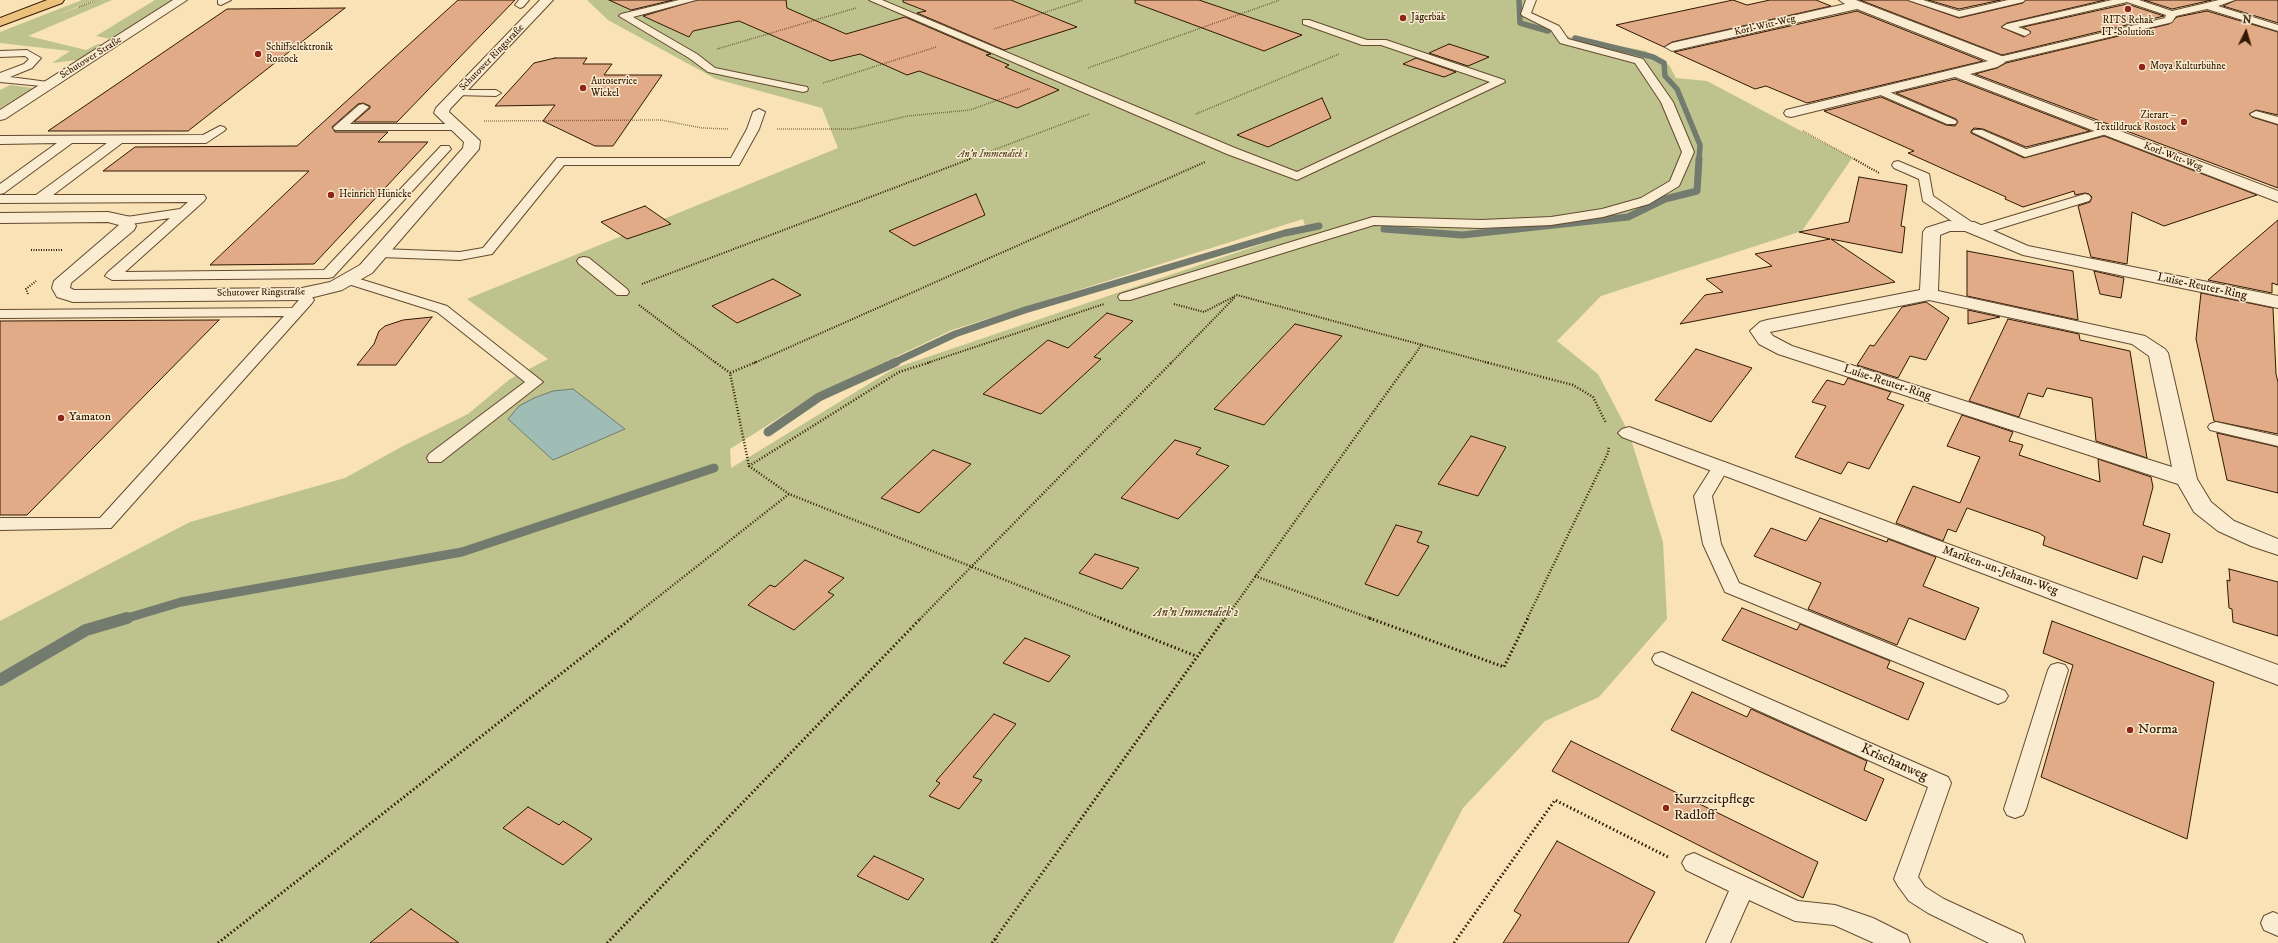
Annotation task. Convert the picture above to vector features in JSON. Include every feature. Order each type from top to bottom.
[{"type":"highway","points":[[0,22],[58,0]]},
{"type":"street","name":"Schutower Straße","points":[[0,116],[182,0]]},
{"type":"street","name":"Schutower Ringstraße","points":[[125,220],[128,226],[63,281],[61,288],[63,293],[73,296],[302,294],[336,286],[350,280],[366,269],[381,253],[471,149],[472,141],[441,113],[443,108],[547,0]]},
{"type":"street","name":"Korl-Witt-Weg","points":[[1672,47],[1852,2],[1999,60]]},
{"type":"street","points":[[1791,113],[1992,64],[1999,60]]},
{"type":"street","name":"Korl-Witt-Weg","points":[[1956,73],[2278,197]]},
{"type":"street","points":[[0,218],[108,217],[125,220]]},
{"type":"street","name":"Luise-Reuter-Ring","points":[[1929,294],[1932,232],[1948,226],[1974,228],[2023,250],[2278,302]]},
{"type":"street","name":"Luise-Reuter-Ring","points":[[2186,479],[1785,350],[1766,340],[1760,331],[1767,326],[1929,294],[2138,340],[2158,353],[2186,479],[2202,507],[2226,526],[2259,541],[2278,547]]},
{"type":"street","name":"Mariken-un-Jehann-Weg","points":[[1620,433],[1721,467],[2278,675]]},
{"type":"lane","points":[[691,0],[624,16],[693,56],[712,70],[803,89]]},
{"type":"lane","points":[[1125,297],[1373,221],[1481,224],[1550,221],[1603,213],[1645,201],[1675,182],[1688,152],[1667,102],[1639,61],[1564,41],[1555,28],[1526,14],[1531,0]]},
{"type":"lane","points":[[1913,0],[1959,14],[2020,0]]},
{"type":"lane","points":[[2024,33],[2007,26],[2125,0]]},
{"type":"lane","points":[[2129,0],[2172,14],[2230,0]]},
{"type":"lane","points":[[876,1],[1231,151],[1297,176],[1500,82],[1382,42],[1366,43],[1306,22]]},
{"type":"lane","points":[[2185,2],[2204,6],[2278,28]]},
{"type":"lane","points":[[1999,60],[2169,20],[2172,14]]},
{"type":"lane","points":[[0,54],[27,53],[36,58],[28,66],[0,78]]},
{"type":"lane","points":[[0,78],[48,85]]},
{"type":"lane","points":[[1880,91],[1951,122]]},
{"type":"lane","points":[[458,93],[496,93]]},
{"type":"lane","points":[[363,107],[339,128],[452,124]]},
{"type":"lane","points":[[381,253],[460,256],[487,251],[561,161],[735,162],[753,129],[758,112]]},
{"type":"lane","points":[[2256,114],[2278,121]]},
{"type":"lane","points":[[0,140],[206,139],[220,129]]},
{"type":"lane","points":[[1978,132],[2024,153],[2106,131]]},
{"type":"lane","points":[[0,190],[69,140]]},
{"type":"lane","points":[[39,199],[120,140]]},
{"type":"lane","points":[[0,199],[200,198],[112,276],[328,274],[445,149]]},
{"type":"lane","points":[[1898,164],[1925,177],[1927,198],[1974,228],[2085,198]]},
{"type":"lane","points":[[125,220],[184,212]]},
{"type":"lane","points":[[584,261],[622,292]]},
{"type":"lane","points":[[350,280],[442,310],[535,382],[435,458]]},
{"type":"lane","points":[[0,524],[105,524],[307,300],[302,294]]},
{"type":"lane","points":[[0,314],[296,312]]},
{"type":"lane","points":[[2216,427],[2278,441]]},
{"type":"lane","points":[[1721,467],[1704,496],[1712,544],[1732,587],[1998,696]]},
{"type":"lane","name":"Krischanweg","points":[[1662,659],[1940,783],[1906,879],[1917,894],[1929,902],[2013,943]]},
{"type":"lane","points":[[2015,809],[2058,670]]},
{"type":"lane","points":[[1694,863],[1795,911],[1835,915],[1864,926],[1898,943]]},
{"type":"lane","points":[[1718,943],[1743,887]]},
{"type":"path","points":[[452,124],[661,120],[702,128],[852,129],[908,116],[970,110],[1280,0]]},
{"type":"path","points":[[693,56],[876,1]]},
{"type":"path","points":[[1170,125],[1366,43]]},
{"type":"path","points":[[622,292],[1117,103]]},
{"type":"path","points":[[1791,113],[1818,127],[1802,131],[1886,176]]},
{"type":"path","points":[[730,373],[1231,151]]},
{"type":"path","points":[[28,296],[26,289],[37,280]]},
{"type":"path","points":[[622,292],[730,373],[749,466],[789,494],[972,565],[1196,656]]},
{"type":"path","points":[[607,943],[972,565],[1237,294]]},
{"type":"path","points":[[1169,303],[1204,312],[1237,294],[1573,385],[1593,397],[1620,433],[1608,453],[1504,667],[1255,576]]},
{"type":"path","points":[[749,466],[900,372],[1125,297]]},
{"type":"path","points":[[992,943],[1196,656],[1422,344]]},
{"type":"path","points":[[218,943],[789,494]]},
{"type":"path","points":[[1454,943],[1555,800],[1685,865],[1694,863]]},
{"type":"path","points":[[995,939],[997,943]]},
{"type":"green space","points":[[82,0],[94,0],[50,18],[97,0],[112,0],[28,36],[86,50],[98,44],[103,45],[77,60],[52,63],[70,51],[0,43],[0,32]]},
{"type":"green space","points":[[155,0],[172,0],[110,39],[96,36]]},
{"type":"green space","points":[[587,0],[1532,0],[1533,17],[1566,36],[1646,51],[1669,65],[1676,78],[1707,81],[1852,158],[1802,231],[1601,296],[1557,341],[1598,374],[1629,433],[1663,542],[1667,619],[1599,697],[1545,721],[1463,808],[1393,943],[0,943],[0,621],[190,522],[345,478],[403,446],[468,414],[510,379],[548,359],[467,299],[838,148],[822,108],[716,79],[608,20]],"holes":[[[1303,219],[1306,229],[895,368],[731,468],[730,449],[815,395],[952,330]]]},
{"type":"green space","points":[[10,85],[33,88],[0,108],[0,90]]},
{"type":"water","points":[[573,389],[625,429],[553,460],[508,419],[519,406],[534,398],[553,391]]},
{"type":"building","points":[[458,0],[515,0],[397,122],[354,122],[370,108],[370,106],[363,103],[358,104],[332,127],[335,132],[388,132],[378,142],[428,142],[314,264],[210,265],[309,171],[103,171],[135,147],[297,146]]},
{"type":"building","points":[[609,0],[673,0],[631,10]]},
{"type":"building","points":[[697,0],[786,0],[787,8],[846,34],[905,17],[991,54],[986,55],[1009,65],[1005,67],[1059,90],[1017,108],[919,71],[907,75],[860,54],[831,61],[739,21],[693,31],[689,37],[643,16]]},
{"type":"building","points":[[903,0],[1011,0],[1077,27],[1004,50],[917,13],[926,11],[903,2]]},
{"type":"building","points":[[1135,0],[1199,0],[1302,35],[1264,51],[1135,3]]},
{"type":"building","points":[[1733,0],[1747,5],[1770,0],[1816,0],[1831,6],[1672,42],[1664,47],[1616,25]]},
{"type":"building","points":[[1860,0],[1907,0],[1959,18],[2023,3],[2026,0],[2105,0],[2007,23],[2001,27],[2024,37],[2031,32],[2023,27],[2127,4],[2164,16],[2002,55]]},
{"type":"building","points":[[1928,0],[2001,0],[1959,9]]},
{"type":"building","points":[[2144,0],[2212,0],[2172,9]]},
{"type":"building","points":[[2236,0],[2278,0],[2278,23],[2223,6]]},
{"type":"building","points":[[345,8],[188,131],[48,131],[227,9]]},
{"type":"building","points":[[1857,11],[1983,61],[1807,103],[1766,86],[1755,89],[1674,52]]},
{"type":"building","points":[[2207,11],[2278,32],[2278,115],[2256,110],[2249,114],[2252,117],[2278,125],[2278,188],[1975,74],[1997,68],[2006,63],[2169,24],[2177,17]]},
{"type":"building","points":[[1449,44],[1489,57],[1468,66],[1429,53]]},
{"type":"building","name":"Autoservice Wickel","points":[[555,58],[587,58],[583,64],[612,64],[604,75],[662,75],[613,146],[595,146],[543,121],[555,105],[495,106],[534,63]]},
{"type":"building","points":[[1416,58],[1456,72],[1444,77],[1403,64]]},
{"type":"building","points":[[1955,79],[2090,131],[2026,147],[1983,129],[1974,128],[1971,131],[1971,133],[2024,158],[2104,136],[2257,195],[2164,226],[2132,212],[2127,264],[2091,257],[2078,206],[2090,202],[2092,197],[2089,194],[2085,193],[2075,195],[2074,191],[2023,207],[2005,199],[2006,197],[1908,153],[1914,151],[1824,111],[1881,97],[1946,125],[1955,126],[1958,122],[1956,119],[1896,93]]},
{"type":"building","points":[[1322,98],[1331,118],[1268,147],[1237,135]]},
{"type":"building","points":[[1859,177],[1907,185],[1901,226],[1905,227],[1902,253],[1831,239],[1895,282],[1680,324],[1705,295],[1723,292],[1706,279],[1772,266],[1755,254],[1830,239],[1799,232],[1849,222]]},
{"type":"building","points":[[976,194],[985,215],[914,246],[889,231]]},
{"type":"building","points":[[645,206],[671,224],[627,239],[601,222]]},
{"type":"building","points":[[2278,220],[2278,285],[2272,283],[2272,293],[2208,280]]},
{"type":"building","points":[[1967,251],[2073,271],[2078,320],[1967,296]]},
{"type":"building","points":[[2094,271],[2124,278],[2121,298],[2100,294]]},
{"type":"building","points":[[773,279],[801,295],[737,323],[712,306]]},
{"type":"building","points":[[2201,293],[2273,308],[2276,374],[2278,382],[2278,434],[2214,421],[2196,339]]},
{"type":"building","points":[[1926,302],[1949,318],[1926,360],[1910,356],[1898,378],[1857,365],[1870,345],[1874,346],[1902,307]]},
{"type":"building","points":[[1968,310],[2000,317],[1968,324]]},
{"type":"building","points":[[1107,313],[1133,321],[1094,357],[1101,359],[1041,414],[983,394],[1048,340],[1068,348]]},
{"type":"building","points":[[432,317],[396,365],[357,365],[374,344],[379,331],[385,326],[403,320]]},
{"type":"building","points":[[2008,319],[2079,334],[2080,340],[2130,351],[2147,458],[2096,441],[2092,398],[2047,388],[2043,397],[2028,393],[2019,417],[1969,401]]},
{"type":"building","name":"Yamaton","points":[[219,320],[27,515],[0,515],[0,321]]},
{"type":"building","points":[[1295,324],[1342,336],[1264,425],[1214,409]]},
{"type":"building","points":[[1696,349],[1752,368],[1711,422],[1655,400]]},
{"type":"building","points":[[1848,378],[1891,392],[1887,399],[1904,405],[1869,469],[1848,462],[1841,474],[1795,457],[1826,406],[1812,402],[1827,380],[1844,385]]},
{"type":"building","points":[[1962,415],[2013,432],[2009,441],[2023,445],[2019,455],[2100,482],[2098,459],[2151,477],[2153,487],[2143,525],[2170,534],[2162,563],[2143,556],[2137,579],[2043,545],[2045,537],[2039,533],[1967,508],[1956,532],[1948,529],[1943,541],[1896,523],[1913,486],[1960,503],[1980,457],[1947,446]]},
{"type":"building","points":[[2217,433],[2278,447],[2278,493],[2227,480]]},
{"type":"building","points":[[1471,436],[1506,447],[1478,496],[1438,484]]},
{"type":"building","points":[[1175,440],[1201,448],[1196,454],[1229,466],[1178,519],[1121,498]]},
{"type":"building","points":[[933,450],[971,464],[919,513],[881,498]]},
{"type":"building","points":[[1820,518],[1887,542],[1888,539],[1936,557],[1923,586],[1979,608],[1965,640],[1909,618],[1897,645],[1808,609],[1821,583],[1754,556],[1771,528],[1806,541]]},
{"type":"building","points":[[1396,525],[1422,532],[1417,542],[1429,546],[1398,596],[1365,584]]},
{"type":"building","points":[[1095,554],[1139,568],[1122,589],[1079,573]]},
{"type":"building","points":[[805,560],[844,578],[828,592],[834,595],[794,630],[748,605],[770,585],[775,587]]},
{"type":"building","points":[[2229,569],[2278,582],[2278,636],[2233,622],[2232,609],[2229,608],[2227,580],[2230,581]]},
{"type":"building","points":[[1742,608],[1797,630],[1800,624],[1890,661],[1887,668],[1924,683],[1908,720],[1722,640]]},
{"type":"building","name":"Norma","points":[[2052,621],[2214,682],[2187,839],[2041,777],[2073,665],[2043,653]]},
{"type":"building","points":[[1025,638],[1070,656],[1049,682],[1003,663]]},
{"type":"building","points":[[1692,692],[1747,717],[1751,709],[1867,761],[1864,770],[1884,779],[1866,821],[1671,730]]},
{"type":"building","points":[[994,714],[1016,724],[973,777],[982,780],[959,809],[929,796],[940,783],[936,781]]},
{"type":"building","name":"Kurzzeitpflege Radloff","points":[[1571,741],[1818,862],[1803,898],[1552,771]]},
{"type":"building","points":[[528,807],[559,825],[563,821],[592,839],[563,865],[503,828]]},
{"type":"building","points":[[1557,841],[1655,892],[1628,943],[1503,943],[1521,915],[1514,911]]},
{"type":"building","points":[[874,856],[924,879],[908,900],[857,876]]},
{"type":"building","points":[[411,909],[459,943],[370,943]]},
{"type":"waterway","points":[[1519,0],[1520,23],[1548,31]]},
{"type":"waterway","points":[[1575,38],[1653,57],[1664,63],[1665,76],[1677,89],[1700,145],[1699,160]]},
{"type":"waterway","points":[[1384,229],[1462,235],[1628,217],[1665,199],[1697,191],[1699,159]]},
{"type":"waterway","points":[[893,363],[955,334],[1025,310],[1285,233],[1319,226]]},
{"type":"waterway","points":[[768,432],[819,397],[896,362]]},
{"type":"waterway","points":[[124,619],[181,602],[462,552],[714,468]]},
{"type":"waterway","points":[[0,680],[86,630],[127,618]]},
{"type":"place","name":"RITS Rehak IT-Solutions","points":[[2128,9]]},
{"type":"place","name":"Jägerbäk","points":[[1403,18]]},
{"type":"place","name":"Schiffselektronik Rostock","points":[[258,54]]},
{"type":"place","name":"Moya Kulturbühne","points":[[2142,67]]},
{"type":"place","name":"Autoservice Wickel","points":[[583,88]]},
{"type":"place","name":"Zierart – Textildruck Rostock","points":[[2184,122]]},
{"type":"place","name":"Heinrich Hünicke","points":[[331,195]]},
{"type":"place","name":"Yamaton","points":[[61,418]]},
{"type":"place","name":"Norma","points":[[2130,730]]},
{"type":"place","name":"Kurzzeitpflege Radloff","points":[[1666,808]]},
{"type":"park label","name":"An'n Immendiek 1","points":[[993,155]]},
{"type":"park label","name":"An'n Immendiek 2","points":[[1196,614]]}]
